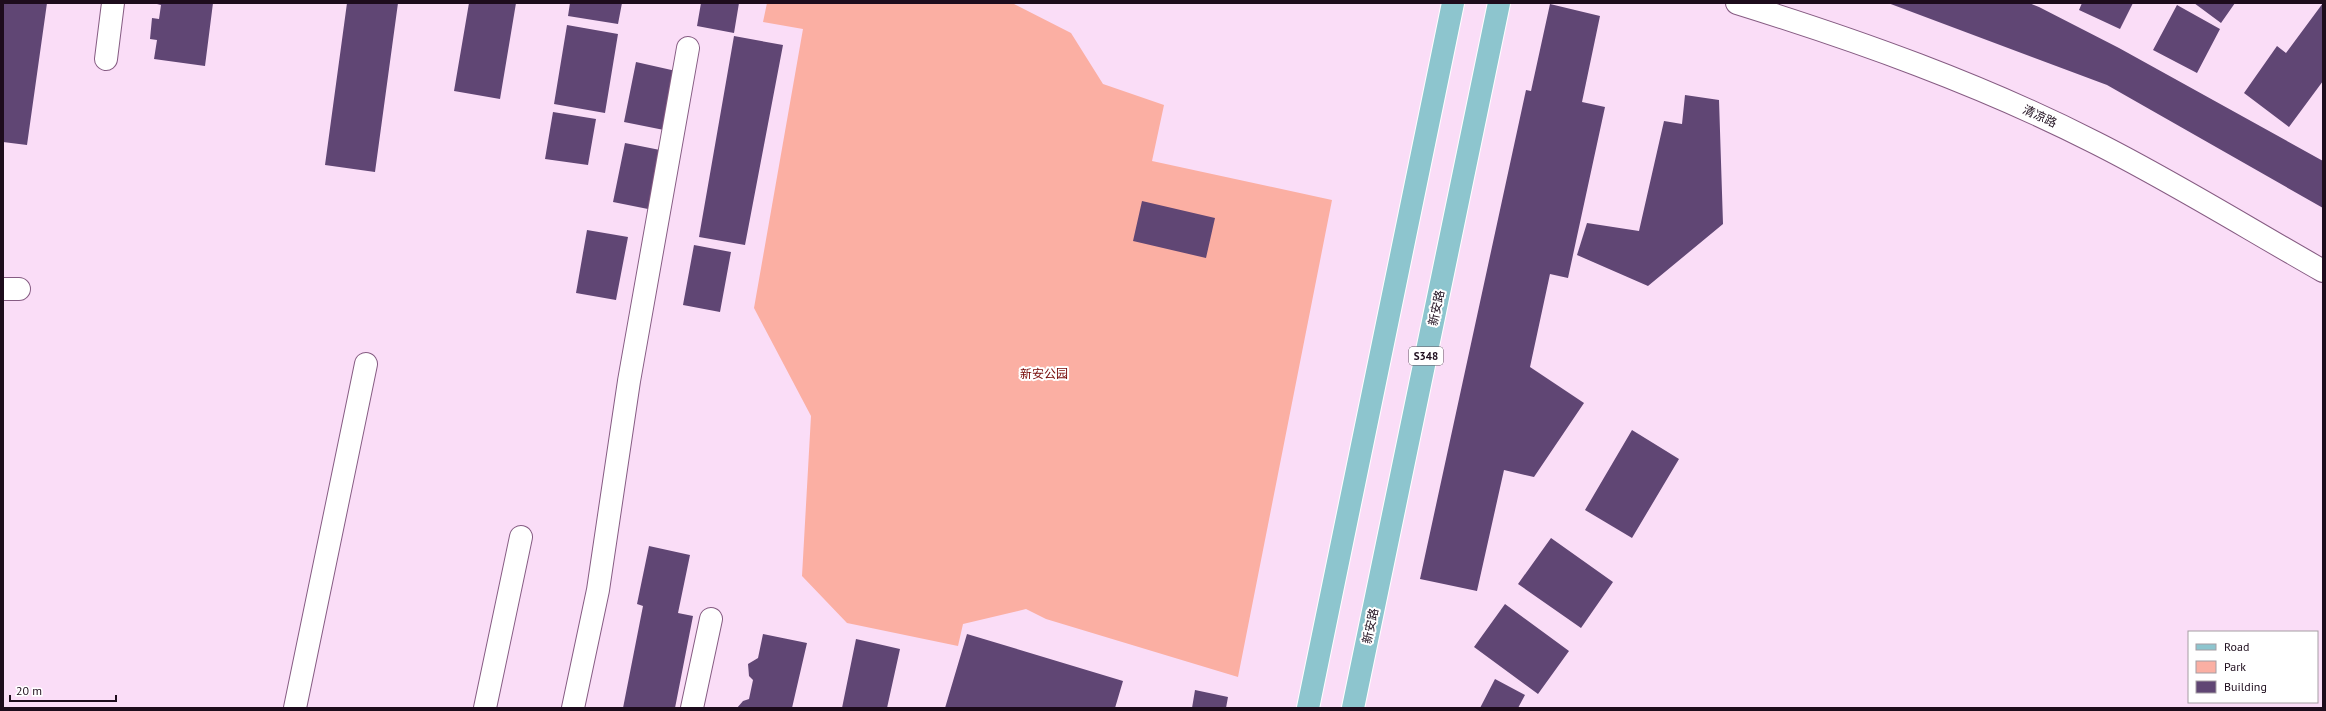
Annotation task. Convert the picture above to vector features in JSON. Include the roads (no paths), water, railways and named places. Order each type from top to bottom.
[{"type":"main road","points":[[1308,708],[1453,3]]},
{"type":"main road","name":"新安路","points":[[1353,708],[1499,3]]},
{"type":"street","points":[[106,59],[113,3]]},
{"type":"street","name":"清凉路","points":[[1737,3],[1818,28],[1917,64],[2006,100],[2094,141],[2178,186],[2323,271]]},
{"type":"street","points":[[573,708],[598,590],[629,381],[688,48]]},
{"type":"street","points":[[295,708],[366,364]]},
{"type":"street","points":[[485,708],[521,537]]},
{"type":"street","points":[[692,708],[711,619]]},
{"type":"park label","name":"新安公园","points":[[1044,373]]}]
